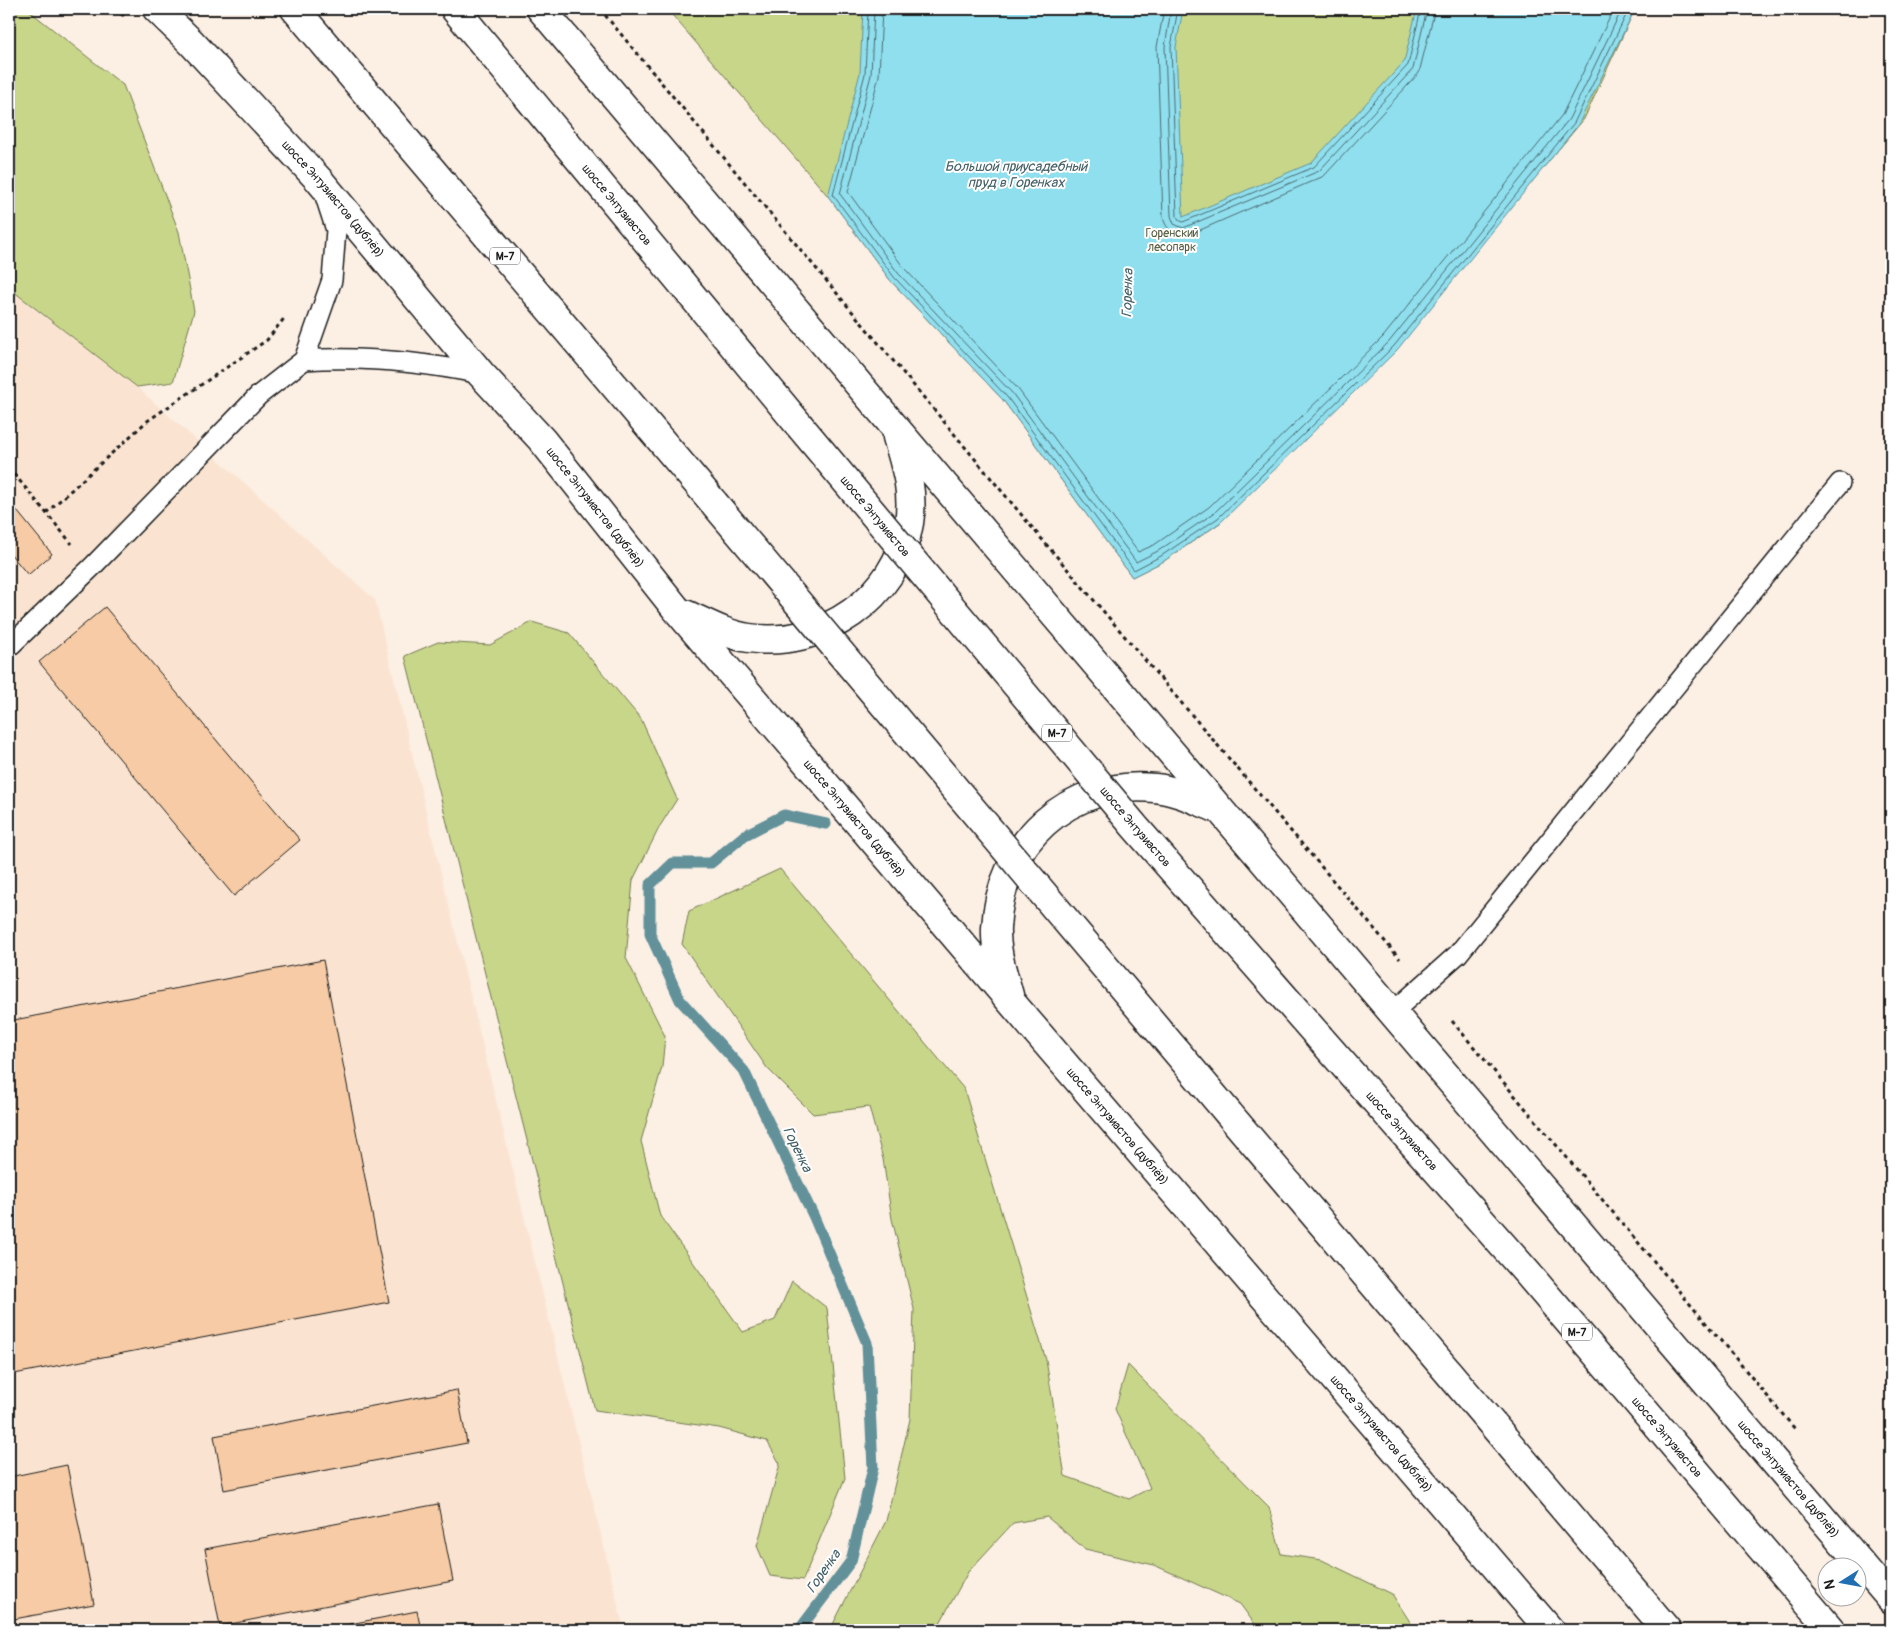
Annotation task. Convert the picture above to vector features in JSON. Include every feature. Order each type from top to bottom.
[{"type":"main road","name":"шоссе Энтузиастов (дублёр)","points":[[157,9],[205,56],[320,180],[481,374],[542,440],[677,610],[1012,1004],[1550,1630]]},
{"type":"main road","name":"М-7","points":[[295,9],[1667,1630]]},
{"type":"main road","name":"шоссе Энтузиастов","points":[[455,9],[1135,827],[1529,1275],[1831,1630]]},
{"type":"main road","name":"шоссе Энтузиастов (дублёр)","points":[[542,9],[1076,641],[1891,1599]]},
{"type":"main road","points":[[677,610],[724,632],[748,638],[772,640],[799,637],[819,631],[841,620],[861,606],[878,589],[892,569],[902,547],[909,524],[909,475],[893,424]]},
{"type":"main road","points":[[1012,1004],[998,955],[996,931],[998,907],[1004,883],[1014,861],[1027,840],[1043,823],[1063,808],[1084,797],[1107,790],[1132,787],[1156,788],[1179,793],[1220,809]]},
{"type":"lane","points":[[9,647],[92,567],[260,395],[304,360],[332,280],[336,230],[320,180]]},
{"type":"lane","points":[[304,360],[337,358],[382,359],[429,364],[481,374]]},
{"type":"lane","points":[[1393,1012],[1458,954],[1840,483]]},
{"type":"path","points":[[114,9],[126,18]]},
{"type":"path","points":[[600,9],[1040,537],[1400,958]]},
{"type":"path","points":[[46,512],[146,422],[268,340],[289,312]]},
{"type":"path","points":[[9,468],[92,567]]},
{"type":"path","points":[[1452,1020],[1796,1431]]},
{"type":"shaded area","points":[[9,288],[137,387],[375,600],[624,1630],[9,1630]]},
{"type":"green space","points":[[9,9],[27,9],[123,85],[179,232],[194,311],[173,382],[137,387],[9,288]]},
{"type":"green space","name":"Большой приусадебный пруд в Горенках","points":[[667,9],[1635,9],[1584,119],[1396,344],[1220,523],[1164,561],[1132,577],[1003,400],[890,280],[828,196]]},
{"type":"green space","points":[[532,622],[569,633],[641,719],[677,799],[660,826],[633,880],[626,958],[665,1036],[662,1067],[641,1141],[660,1216],[743,1332],[775,1320],[792,1281],[827,1308],[845,1478],[803,1580],[770,1576],[757,1546],[780,1464],[767,1441],[719,1428],[595,1410],[405,656],[438,642],[490,645]]},
{"type":"green space","points":[[780,869],[964,1089],[1046,1360],[1065,1476],[1129,1499],[1150,1488],[1115,1409],[1128,1365],[1269,1507],[1281,1554],[1322,1560],[1392,1594],[1414,1628],[1413,1630],[1259,1630],[1240,1604],[1154,1565],[1085,1549],[1047,1517],[1013,1523],[968,1572],[936,1630],[830,1630],[886,1521],[910,1419],[914,1309],[892,1219],[883,1159],[869,1107],[813,1114],[767,1068],[682,944],[689,911]]},
{"type":"water","name":"Большой приусадебный пруд в Горенках","points":[[863,9],[1183,9],[1176,47],[1183,217],[1311,163],[1404,62],[1417,9],[1635,9],[1578,125],[1397,350],[1221,522],[1164,561],[1132,577],[1003,400],[890,280],[828,196],[860,73]]},
{"type":"building","points":[[9,501],[52,554],[28,575],[9,552]]},
{"type":"building","points":[[105,607],[300,840],[234,896],[39,662]]},
{"type":"building","points":[[323,960],[389,1302],[9,1375],[9,1021]]},
{"type":"building","points":[[457,1390],[467,1443],[224,1490],[214,1436]]},
{"type":"building","points":[[67,1465],[94,1604],[9,1620],[9,1477]]},
{"type":"building","points":[[438,1504],[453,1581],[220,1626],[205,1549]]},
{"type":"building","points":[[417,1611],[421,1630],[319,1630]]},
{"type":"waterway","name":"Горенка","points":[[799,1630],[851,1561],[873,1468],[867,1343],[814,1217],[744,1071],[680,1000],[650,934],[650,885],[673,863],[711,863],[745,835],[784,815],[826,824]]},
{"type":"park label","name":"Горенский лесопарк","points":[[1172,240]]}]
